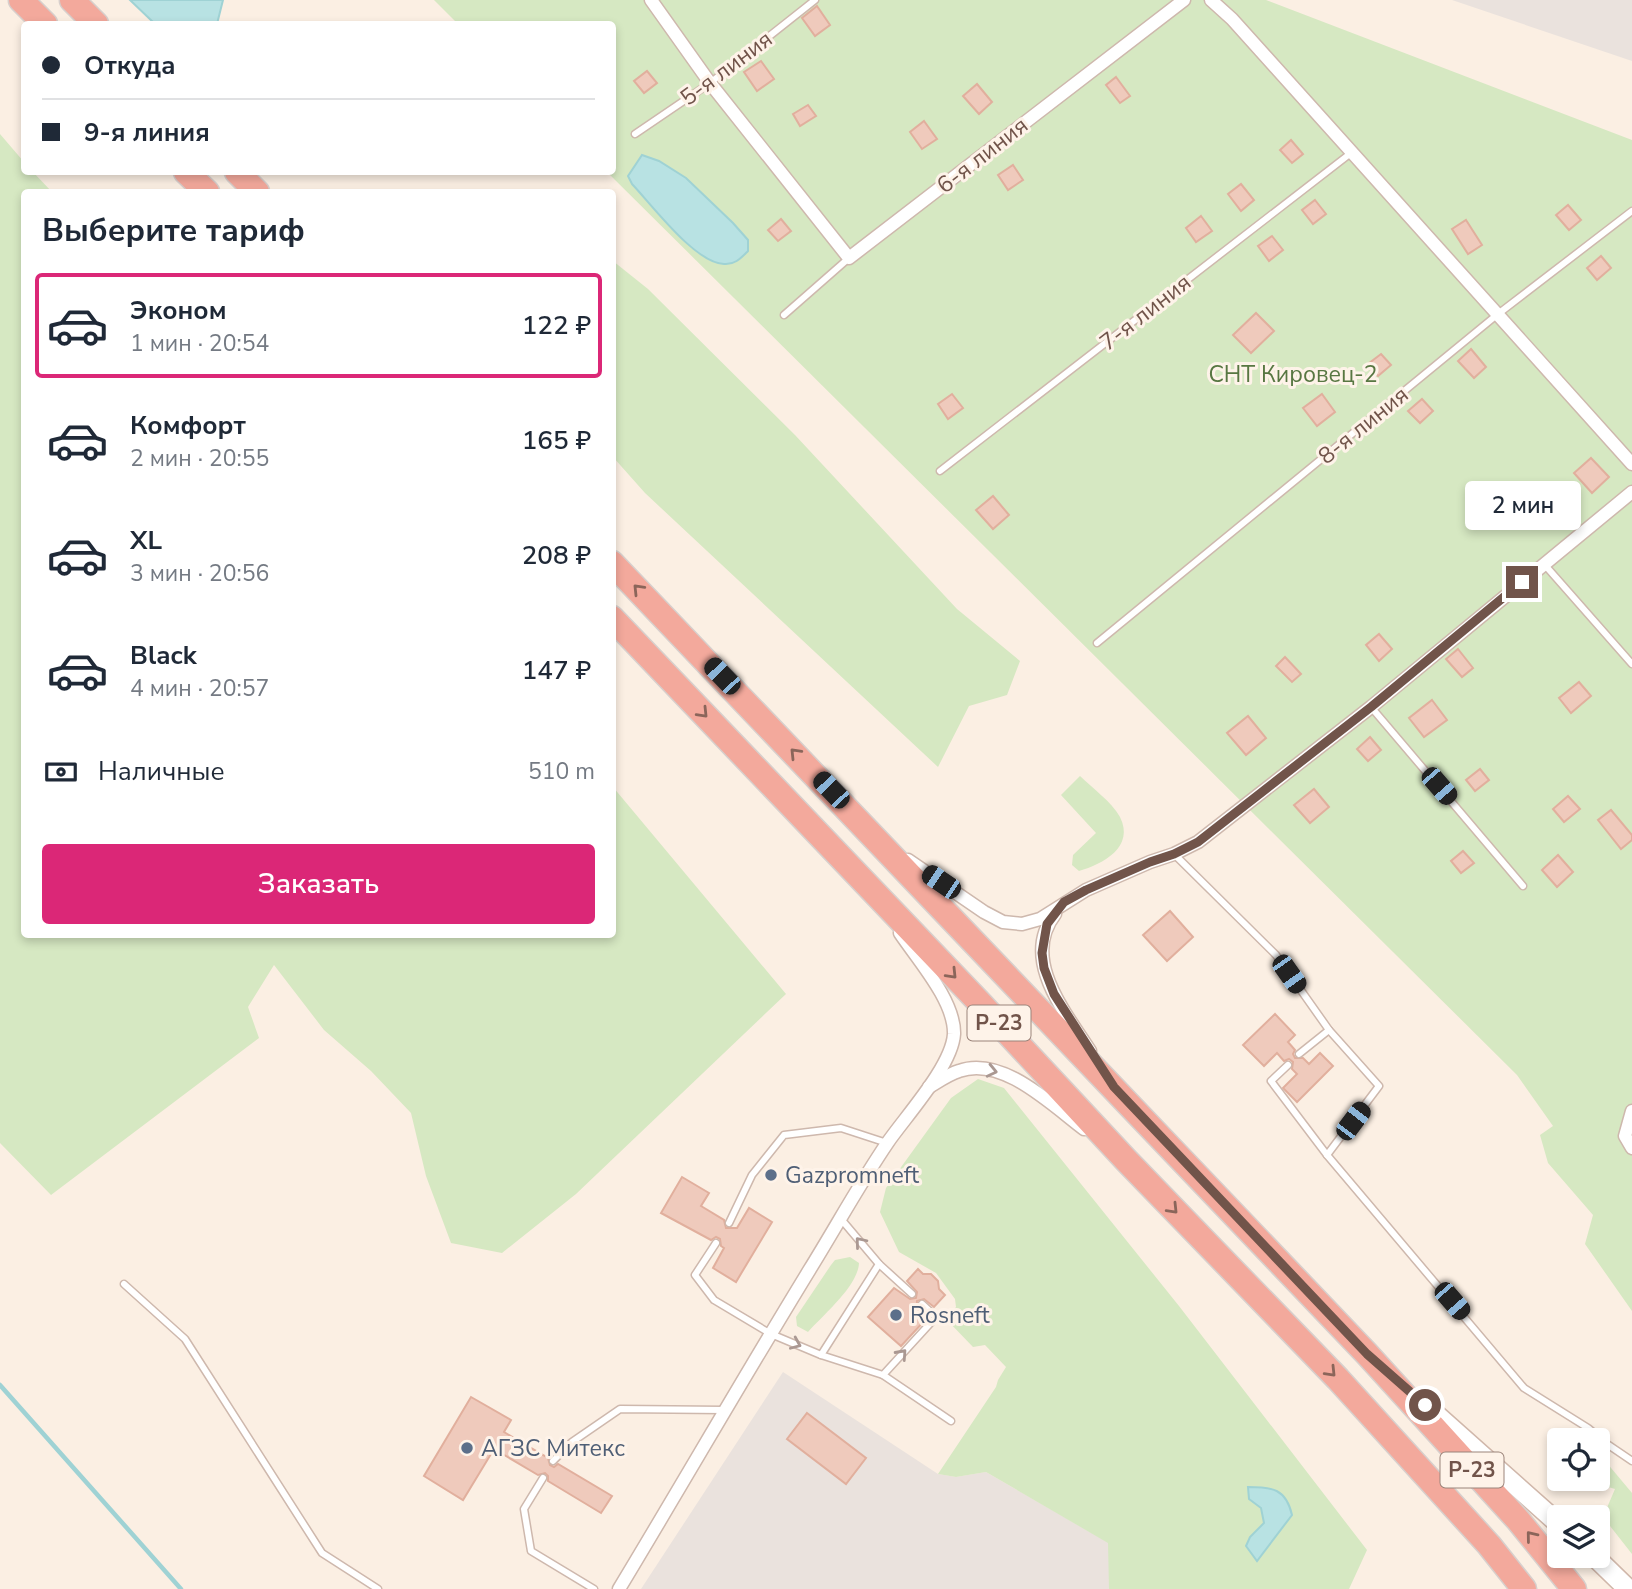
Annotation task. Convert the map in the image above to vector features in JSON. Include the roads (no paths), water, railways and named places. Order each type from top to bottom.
[{"type":"highway","points":[[21,0],[42,21]]},
{"type":"highway","points":[[72,0],[93,21]]},
{"type":"highway","points":[[189,175],[203,189]]},
{"type":"highway","points":[[240,175],[254,189]]},
{"type":"highway","name":"Р-23","points":[[616,566],[1367,1354],[1518,1520],[1574,1589]]},
{"type":"highway","name":"Р-23","points":[[616,622],[1338,1380],[1489,1545],[1524,1589]]},
{"type":"main road","name":"Р-23","points":[[1367,1354],[1547,1513]]},
{"type":"main road","points":[[1606,1568],[1628,1589]]},
{"type":"street","points":[[651,0],[710,83],[849,258]]},
{"type":"street","name":"6-я линия","points":[[849,258],[1184,0]]},
{"type":"street","points":[[1211,0],[1232,19],[1632,464]]},
{"type":"street","points":[[876,838],[984,912],[1003,922],[1022,924],[1040,919],[1086,890],[1198,842],[1371,707],[1632,492]]},
{"type":"street","points":[[619,1589],[887,1143],[929,1087],[948,1053],[954,1035],[946,999],[871,889]]},
{"type":"street","points":[[1064,902],[1047,924],[1042,953],[1044,968],[1054,994],[1114,1087]]},
{"type":"street","points":[[929,1087],[959,1070],[991,1069],[1014,1077],[1126,1160]]},
{"type":"street","points":[[1632,1111],[1625,1136],[1632,1148]]},
{"type":"lane","name":"5-я линия","points":[[635,134],[710,83],[815,0]]},
{"type":"lane","name":"7-я линия","points":[[940,471],[1351,153]]},
{"type":"lane","name":"8-я линия","points":[[1097,643],[1497,314],[1632,211]]},
{"type":"lane","name":"6-я линия","points":[[784,315],[849,258]]},
{"type":"lane","points":[[1544,564],[1632,664]]},
{"type":"lane","points":[[1371,707],[1523,886]]},
{"type":"lane","points":[[1174,854],[1276,955],[1329,1030],[1379,1086],[1327,1155]]},
{"type":"lane","points":[[1299,1054],[1329,1030]]},
{"type":"lane","points":[[1288,1065],[1271,1081],[1327,1155],[1524,1388],[1588,1428],[1632,1461]]},
{"type":"lane","points":[[729,1223],[752,1175],[784,1135],[841,1129],[887,1143]]},
{"type":"lane","points":[[841,1219],[879,1264],[912,1294]]},
{"type":"lane","points":[[716,1243],[695,1275],[714,1300],[771,1334],[821,1355],[883,1375],[951,1420]]},
{"type":"lane","points":[[821,1355],[879,1264]]},
{"type":"lane","points":[[124,1284],[185,1339],[322,1553],[378,1589]]},
{"type":"lane","points":[[883,1375],[936,1317],[922,1304]]},
{"type":"lane","points":[[553,1461],[572,1442],[620,1409],[726,1410]]},
{"type":"lane","points":[[543,1478],[524,1509],[531,1550],[594,1589]]},
{"type":"water","points":[[130,0],[223,0],[218,21],[152,21]]},
{"type":"water","points":[[642,155],[659,161],[686,178],[748,240],[748,251],[735,262],[724,264],[700,254],[687,244],[632,184],[628,176]]},
{"type":"water","points":[[1248,1487],[1277,1491],[1286,1500],[1292,1515],[1257,1561],[1246,1546],[1250,1537],[1264,1523],[1261,1508],[1249,1499]]},
{"type":"waterway","points":[[0,1385],[181,1589]]},
{"type":"place","name":"Gazpromneft","points":[[771,1175]]},
{"type":"place","name":"Rosneft","points":[[896,1315]]},
{"type":"place","name":"АГЗС Митекс","points":[[467,1448]]},
{"type":"park label","name":"СНТ Кировец-2","points":[[1293,374]]}]
